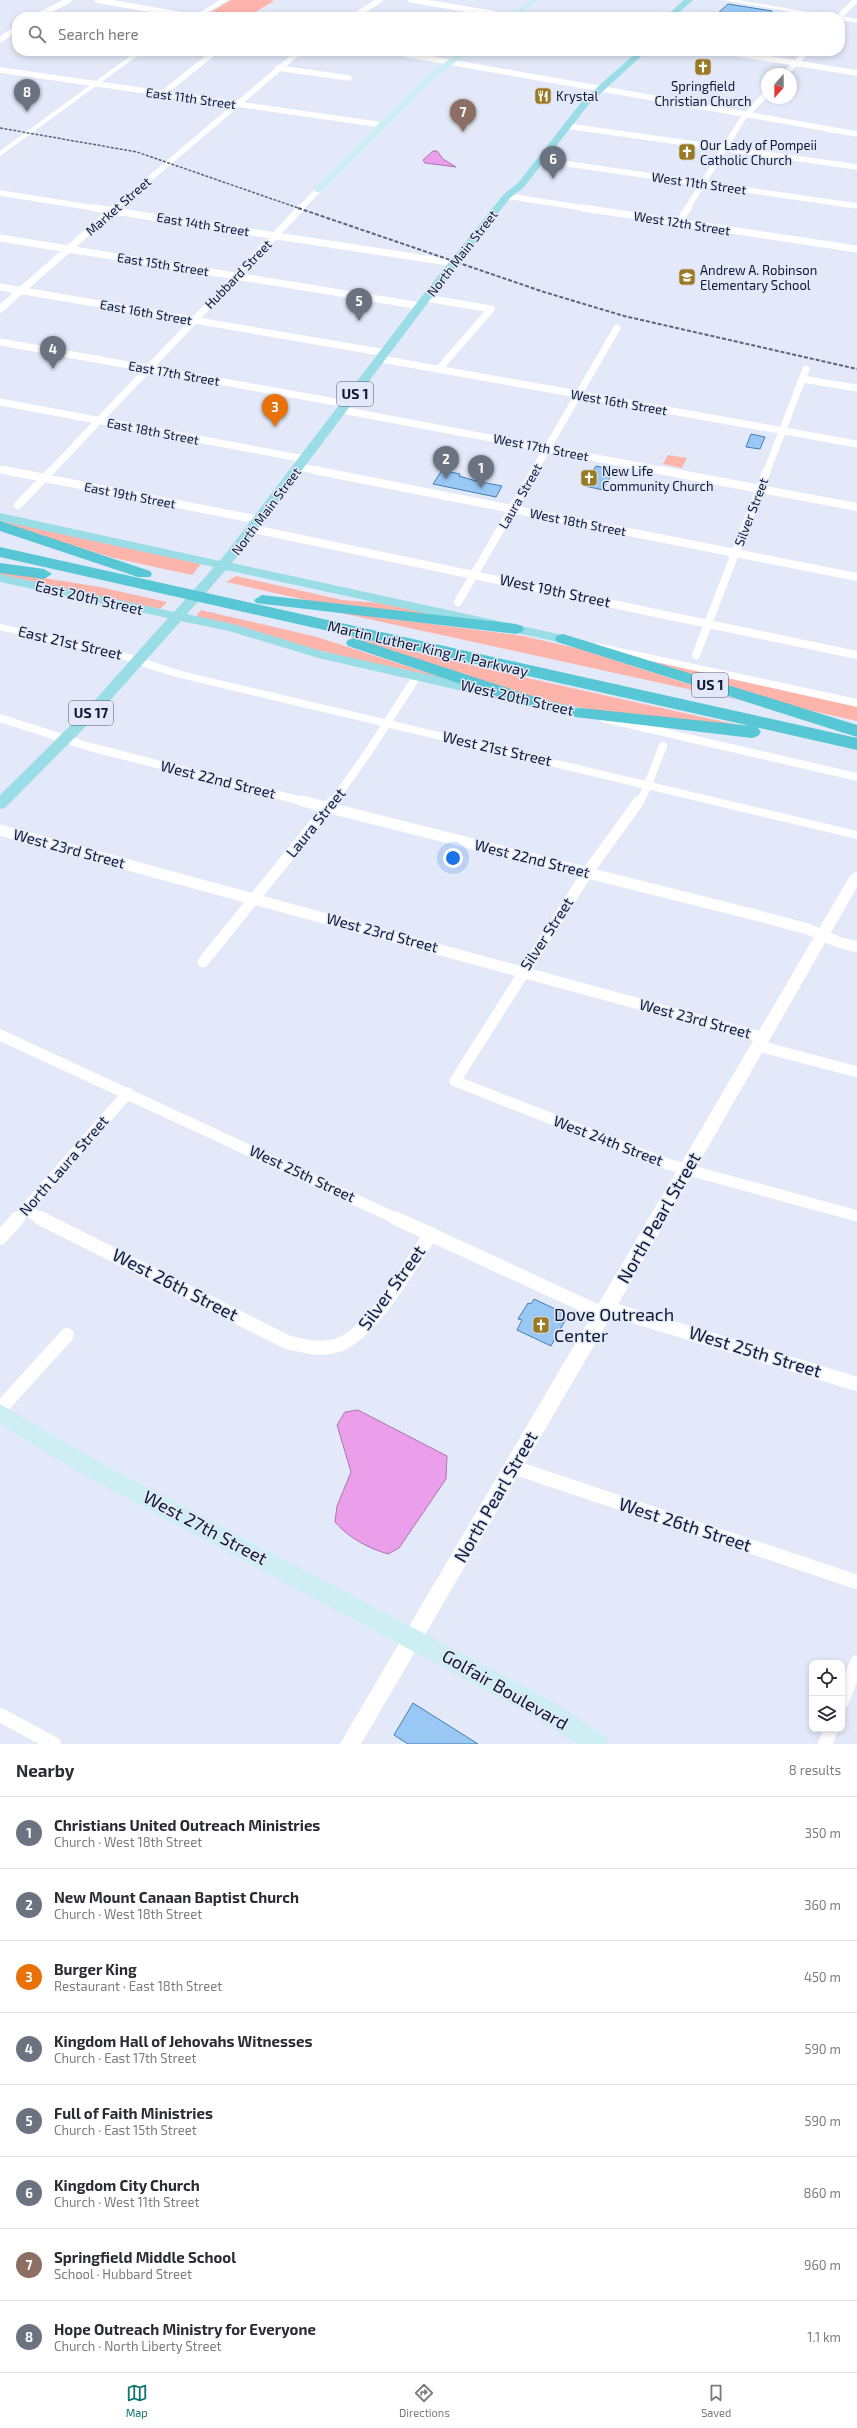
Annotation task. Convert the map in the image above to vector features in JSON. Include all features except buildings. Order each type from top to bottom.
[{"type":"highway","points":[[0,526],[155,584]]},
{"type":"highway","name":"Martin Luther King Jr. Parkway","points":[[0,542],[155,584]]},
{"type":"highway","name":"Martin Luther King Jr. Parkway","points":[[0,552],[245,604],[857,744]]},
{"type":"highway","points":[[0,568],[114,585],[155,584]]},
{"type":"highway","points":[[245,604],[516,629]]},
{"type":"highway","points":[[245,604],[282,622],[355,643],[529,701]]},
{"type":"highway","name":"Martin Luther King Jr. Parkway","points":[[245,604],[857,732]]},
{"type":"highway","name":"US 1","points":[[563,639],[857,732]]},
{"type":"highway","points":[[581,713],[813,740],[840,740]]},
{"type":"main road","points":[[519,12],[535,0]]},
{"type":"main road","points":[[675,12],[689,0]]},
{"type":"main road","points":[[687,12],[696,4]]},
{"type":"main road","name":"Hubbard Street","points":[[318,190],[428,79],[459,56]]},
{"type":"main road","points":[[580,94],[624,56]]},
{"type":"main road","name":"North Main Street","points":[[0,804],[67,739],[178,618],[256,524],[423,302],[507,196],[521,185],[586,102],[637,56]]},
{"type":"main road","name":"North Main Street","points":[[507,196],[509,183],[513,178]]},
{"type":"main road","points":[[0,517],[224,564]]},
{"type":"main road","name":"US 1","points":[[224,564],[563,639]]},
{"type":"main road","name":"East 20th Street","points":[[0,578],[178,618]]},
{"type":"main road","name":"West 20th Street","points":[[178,618],[232,628],[318,654],[581,713]]},
{"type":"main road","name":"West 27th Street","points":[[0,1413],[87,1466],[413,1638]]},
{"type":"main road","name":"Golfair Boulevard","points":[[413,1638],[540,1708],[597,1744]]},
{"type":"street","points":[[46,12],[69,0]]},
{"type":"street","points":[[97,0],[165,12]]},
{"type":"street","points":[[203,12],[225,0]]},
{"type":"street","points":[[361,12],[380,0]]},
{"type":"street","points":[[411,0],[482,12]]},
{"type":"street","points":[[726,0],[802,12]]},
{"type":"street","points":[[845,12],[856,0]]},
{"type":"street","points":[[845,19],[857,20]]},
{"type":"street","points":[[0,40],[3,36],[12,31]]},
{"type":"street","points":[[0,154],[134,56]]},
{"type":"street","points":[[162,94],[210,56]]},
{"type":"street","name":"Market Street","points":[[0,309],[113,210],[294,56]]},
{"type":"street","points":[[416,56],[857,134]]},
{"type":"street","points":[[752,56],[857,73]]},
{"type":"street","points":[[790,68],[802,56]]},
{"type":"street","points":[[278,68],[349,78]]},
{"type":"street","name":"East 11th Street","points":[[0,70],[383,125]]},
{"type":"street","points":[[679,222],[746,114],[761,99]]},
{"type":"street","points":[[567,126],[857,167]]},
{"type":"street","name":"West 11th Street","points":[[541,160],[857,206]]},
{"type":"street","name":"Hubbard Street","points":[[18,505],[318,190]]},
{"type":"street","name":"East 14th Street","points":[[0,193],[454,263]]},
{"type":"street","name":"West 12th Street","points":[[507,196],[857,248]]},
{"type":"street","name":"East 15th Street","points":[[0,238],[236,276],[423,302],[491,309],[438,369]]},
{"type":"street","name":"East 16th Street","points":[[0,288],[194,320],[383,356]]},
{"type":"street","name":"Laura Street","points":[[458,602],[617,328]]},
{"type":"street","name":"East 17th Street","points":[[0,342],[149,368],[345,407]]},
{"type":"street","name":"West 16th Street","points":[[383,356],[438,369],[857,444]]},
{"type":"street","name":"Silver Street","points":[[696,655],[806,369]]},
{"type":"street","points":[[802,379],[857,388]]},
{"type":"street","name":"East 18th Street","points":[[0,402],[302,463]]},
{"type":"street","name":"West 17th Street","points":[[345,407],[547,448],[857,507]]},
{"type":"street","name":"West 18th Street","points":[[302,463],[512,509],[857,577]]},
{"type":"street","name":"East 19th Street","points":[[0,469],[256,524]]},
{"type":"street","name":"West 19th Street","points":[[256,524],[474,574],[857,655]]},
{"type":"street","name":"East 21st Street","points":[[0,627],[119,654],[139,661]]},
{"type":"street","points":[[563,639],[857,703]]},
{"type":"street","name":"West 21st Street","points":[[139,661],[158,668],[857,835]]},
{"type":"street","name":"Laura Street","points":[[203,962],[329,808],[390,724],[417,676]]},
{"type":"street","name":"West 20th Street","points":[[581,713],[857,777]]},
{"type":"street","name":"West 22nd Street","points":[[0,718],[90,747],[763,917],[808,929],[822,936],[857,947]]},
{"type":"street","name":"Silver Street","points":[[454,1081],[587,873],[644,794],[663,746]]},
{"type":"street","name":"West 23rd Street","points":[[0,830],[523,972],[762,1042],[857,1072]]},
{"type":"street","name":"North Pearl Street","points":[[350,1744],[605,1311],[857,876]]},
{"type":"street","name":"West 25th Street","points":[[0,1035],[431,1234],[605,1311],[857,1384]]},
{"type":"street","name":"West 24th Street","points":[[454,1081],[667,1164],[688,1168],[857,1216]]},
{"type":"street","name":"North Laura Street","points":[[0,1238],[128,1093]]},
{"type":"street","name":"West 26th Street","points":[[25,1210],[287,1342],[307,1348],[328,1348]]},
{"type":"street","name":"Silver Street","points":[[328,1348],[343,1344],[358,1336],[372,1321],[431,1234]]},
{"type":"street","points":[[0,1409],[67,1335]]},
{"type":"street","name":"West 26th Street","points":[[513,1467],[857,1582]]},
{"type":"street","points":[[844,1696],[857,1662]]},
{"type":"street","points":[[0,1714],[54,1744]]},
{"type":"street","points":[[825,1744],[830,1732]]},
{"type":"shaded area","points":[[231,0],[274,1],[255,12],[211,12]]},
{"type":"shaded area","points":[[433,151],[437,151],[443,159],[456,167],[425,163],[423,160]]},
{"type":"shaded area","points":[[668,455],[687,458],[682,468],[663,464]]},
{"type":"shaded area","points":[[0,520],[201,564],[192,575],[114,558],[0,524]]},
{"type":"shaded area","points":[[0,571],[100,587],[167,602],[160,609],[0,575]]},
{"type":"shaded area","points":[[236,576],[342,600],[380,603],[468,621],[310,601],[226,582]]},
{"type":"shaded area","points":[[201,610],[317,637],[474,688],[313,649],[198,617],[197,615]]},
{"type":"shaded area","points":[[332,611],[523,636],[580,649],[738,700]]},
{"type":"shaded area","points":[[342,634],[496,671],[756,729],[607,712],[549,701],[497,688],[452,674]]},
{"type":"shaded area","points":[[641,658],[857,706],[857,721],[795,707]]},
{"type":"shaded area","points":[[358,1410],[447,1456],[446,1479],[399,1548],[388,1554],[359,1542],[340,1528],[335,1522],[337,1506],[351,1472],[337,1425],[345,1412]]},
{"type":"railway","points":[[0,128],[137,152],[301,209]]},
{"type":"railway","points":[[298,208],[544,292],[624,316],[857,369]]},
{"type":"place","name":"Springfield Christian Church","points":[[703,67]]},
{"type":"place","name":"Krystal","points":[[543,96]]},
{"type":"place","name":"Hope Outreach Ministry for Everyone","points":[[27,112]]},
{"type":"place","name":"Springfield Middle School","points":[[463,132]]},
{"type":"place","name":"Our Lady of Pompeii Catholic Church","points":[[687,152]]},
{"type":"place","name":"Kingdom City Church","points":[[553,179]]},
{"type":"place","name":"Andrew A. Robinson Elementary School","points":[[687,277]]},
{"type":"place","name":"Full of Faith Ministries","points":[[359,321]]},
{"type":"place","name":"Kingdom Hall of Jehovahs Witnesses","points":[[53,369]]},
{"type":"place","name":"Burger King","points":[[275,427]]},
{"type":"place","name":"New Life Community Church","points":[[589,478]]},
{"type":"place","name":"New Mount Canaan Baptist Church","points":[[446,479]]},
{"type":"place","name":"Christians United Outreach Ministries","points":[[481,488]]},
{"type":"place","name":"Dove Outreach Center","points":[[541,1325]]}]
